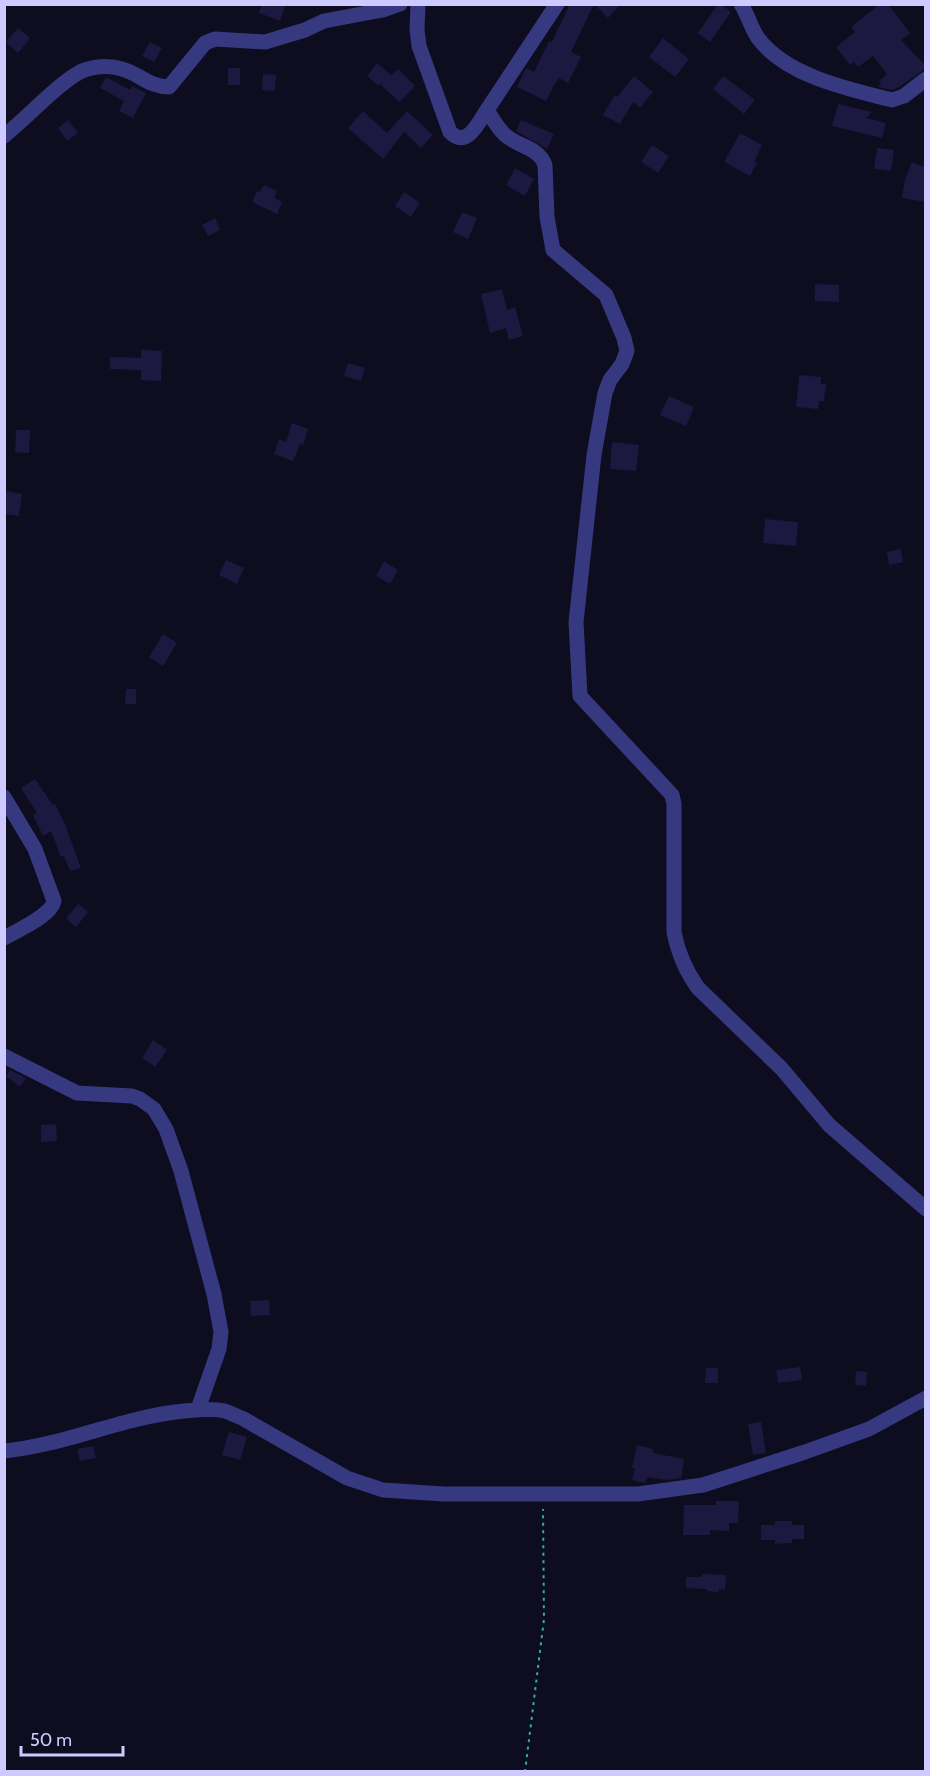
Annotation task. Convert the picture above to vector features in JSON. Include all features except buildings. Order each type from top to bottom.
[{"type":"street","points":[[4,136],[81,71],[102,66],[122,69],[157,87],[169,87],[205,43],[215,39],[265,42],[324,21],[383,10],[400,4]]},
{"type":"street","points":[[418,4],[419,46],[450,132],[455,137],[461,138],[469,136],[557,4]]},
{"type":"street","points":[[741,4],[757,36],[771,53],[806,74],[892,100],[904,96],[926,79]]},
{"type":"street","points":[[487,110],[504,134],[537,152],[542,158],[545,165],[547,217],[552,250],[606,295],[626,345],[626,356],[604,393],[594,455],[576,622],[579,687],[583,699],[672,795],[674,932],[683,963],[698,988],[782,1069],[829,1125],[926,1209]]},
{"type":"street","points":[[4,797],[11,805],[35,849],[54,901],[52,908],[36,920],[4,938]]},
{"type":"street","points":[[4,1056],[77,1093],[140,1098],[154,1109],[162,1120],[181,1171],[220,1322],[219,1349],[198,1409]]},
{"type":"street","points":[[4,1451],[52,1443],[144,1417],[198,1409],[225,1411],[242,1418],[347,1478],[384,1490],[444,1494],[638,1494],[702,1485],[805,1452],[869,1429],[926,1398]]},
{"type":"path","points":[[525,1772],[544,1619],[542,1494]]}]
